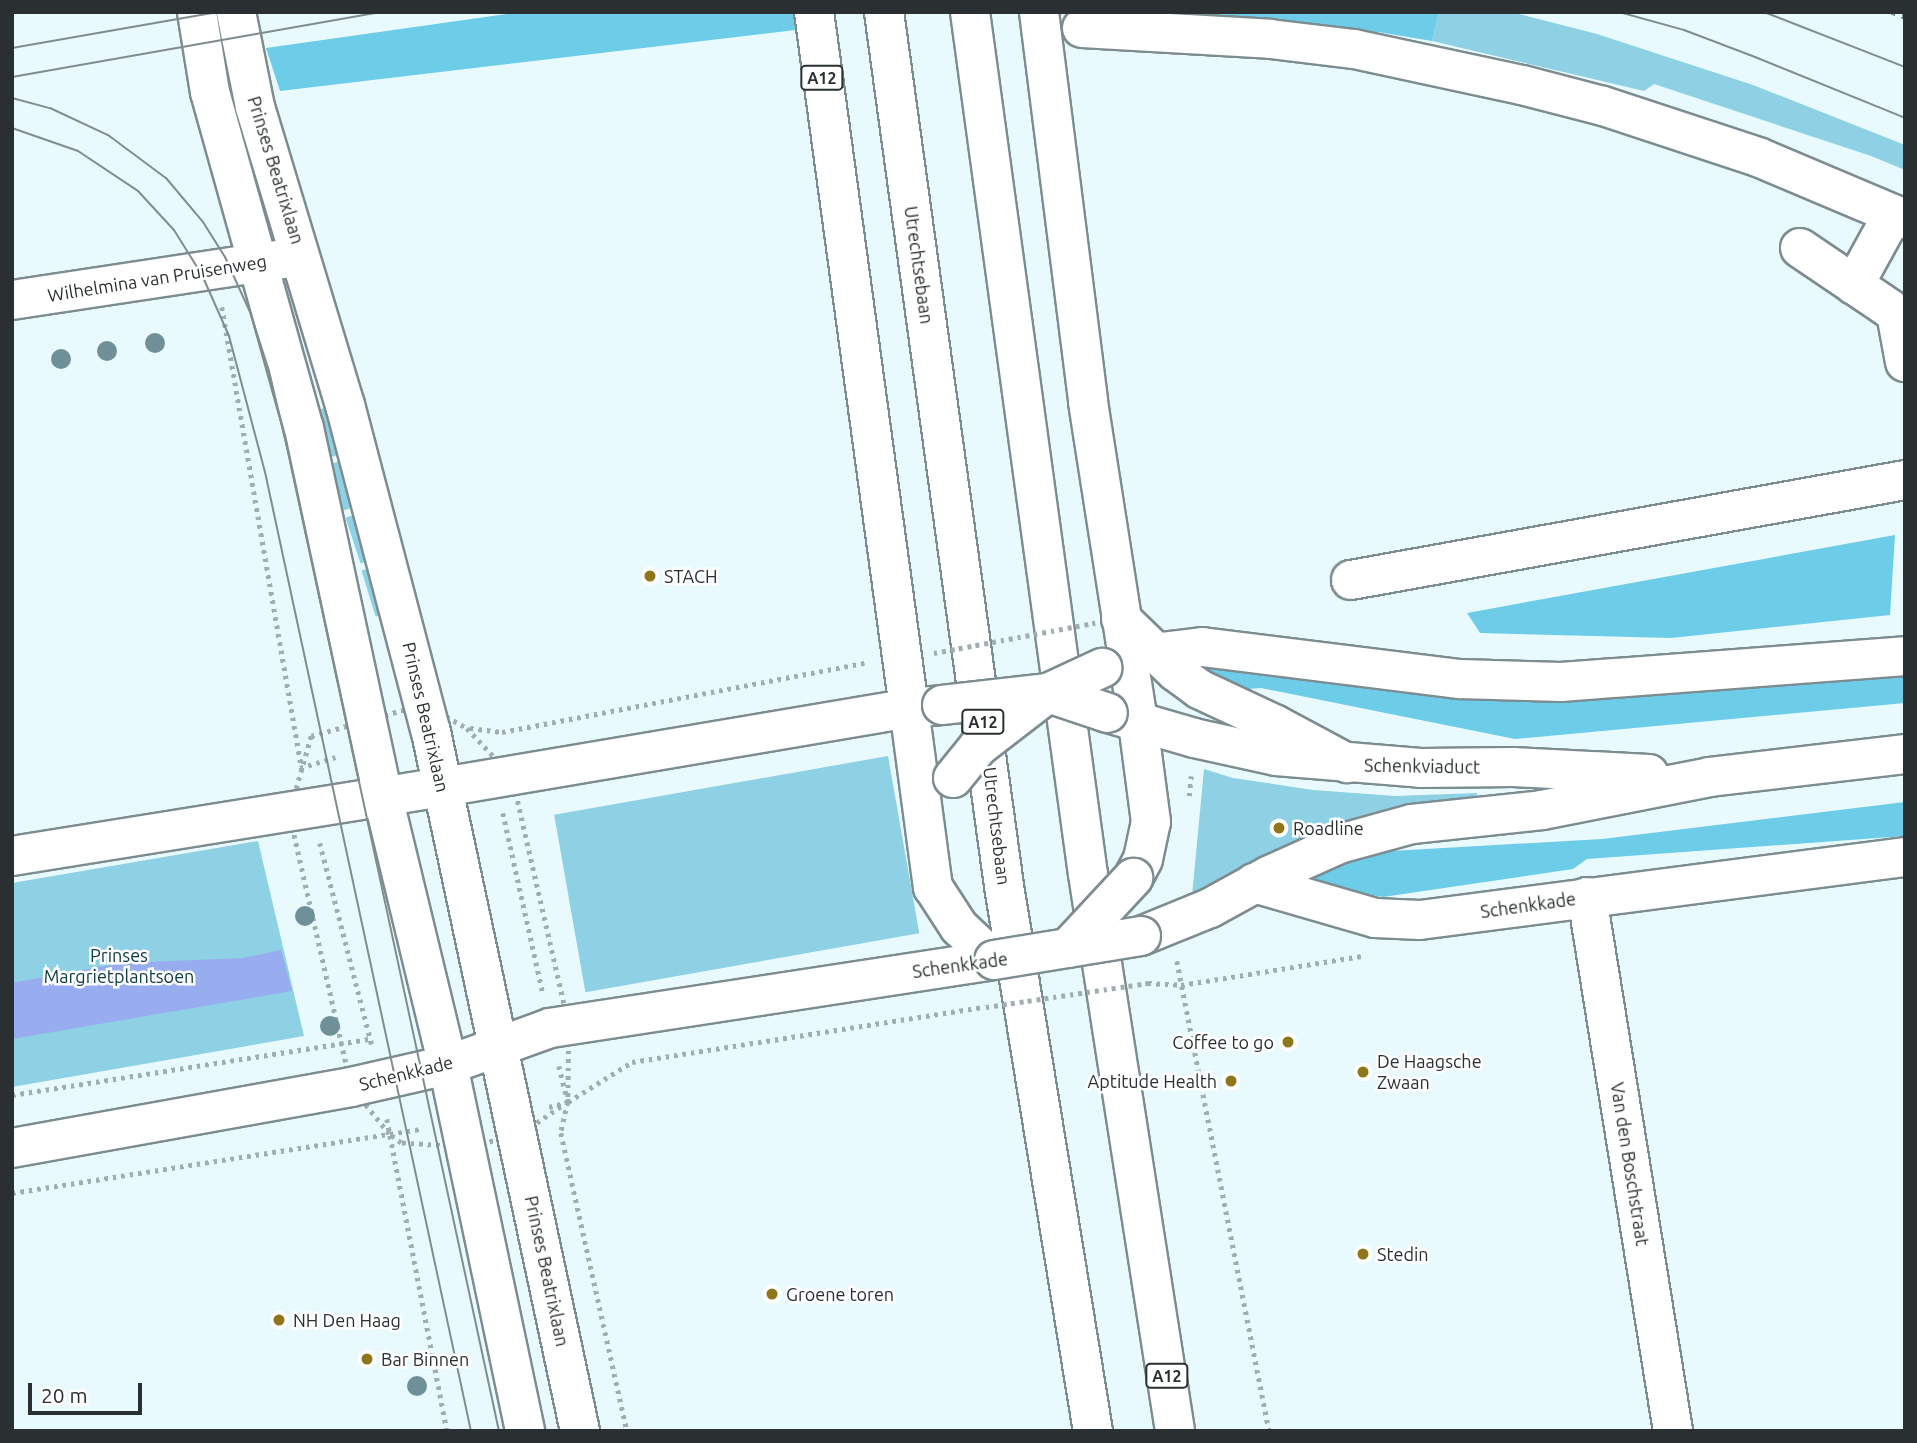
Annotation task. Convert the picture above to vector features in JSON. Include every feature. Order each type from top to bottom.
[{"type":"main road","points":[[197,12],[210,92],[304,428],[383,797],[448,1065],[526,1431]]},
{"type":"main road","name":"Prinses Beatrixlaan","points":[[236,12],[255,107],[303,257],[376,517],[443,788],[580,1431]]},
{"type":"main road","name":"A12","points":[[814,12],[925,706]]},
{"type":"main road","name":"Utrechtsebaan","points":[[884,12],[1004,887],[1093,1431]]},
{"type":"main road","name":"A12","points":[[970,12],[1090,888],[1175,1431]]},
{"type":"main road","points":[[1039,12],[1088,402],[1108,621],[1128,658],[1123,718],[1151,822],[1143,859],[1133,878],[1068,948]]},
{"type":"main road","points":[[1082,28],[1270,39],[1353,49],[1446,67],[1603,106],[1671,127],[1758,157],[1899,217],[1854,285]]},
{"type":"main road","points":[[1800,248],[1896,313],[1905,362]]},
{"type":"main road","name":"Wilhelmina van Pruisenweg","points":[[12,300],[257,261],[303,257]]},
{"type":"main road","points":[[1351,580],[1905,480]]},
{"type":"main road","points":[[924,818],[978,747],[1048,692],[1128,658],[1202,647],[1460,679],[1562,682],[1905,656]]},
{"type":"main road","points":[[1128,658],[1176,672],[1199,689],[1276,724],[1347,764]]},
{"type":"main road","points":[[12,856],[443,788],[925,706],[1048,692],[1123,718]]},
{"type":"main road","points":[[925,706],[924,818],[933,887],[959,927],[984,956]]},
{"type":"main road","name":"Schenkviaduct","points":[[1123,718],[1238,749],[1347,764],[1710,777]]},
{"type":"main road","name":"Schenkviaduct","points":[[1254,883],[1339,844],[1412,824],[1542,810],[1710,777],[1905,754]]},
{"type":"main road","name":"Schenkkade","points":[[12,1148],[448,1065],[498,1044],[550,1028],[984,956],[1068,948],[1141,936],[1210,908],[1254,883],[1375,918],[1420,920],[1905,856]]},
{"type":"main road","name":"Van den Boschstraat","points":[[1587,897],[1672,1431]]},
{"type":"main road","points":[[1159,1322],[1191,1431]]},
{"type":"path","points":[[216,269],[301,768],[371,1039],[447,1431]]},
{"type":"path","points":[[627,1431],[561,1133],[568,1102],[495,778],[467,727],[502,732],[829,668],[917,656],[1108,621]]},
{"type":"path","points":[[568,1102],[632,1062],[1148,982]]},
{"type":"path","points":[[1181,985],[1269,1431]]},
{"type":"path","points":[[12,1096],[371,1039]]},
{"type":"path","points":[[12,1193],[390,1134]]},
{"type":"green space","points":[[1439,12],[1511,12],[1597,34],[1753,85],[1905,145],[1905,170],[1871,156],[1654,84],[1644,91],[1432,41]]},
{"type":"green space","points":[[325,408],[338,455],[325,459],[312,411]]},
{"type":"green space","points":[[340,461],[355,507],[342,511],[328,465]]},
{"type":"green space","points":[[357,514],[372,560],[360,563],[346,518]]},
{"type":"green space","points":[[373,567],[387,613],[376,616],[362,571]]},
{"type":"green space","points":[[888,756],[919,933],[585,992],[554,815]]},
{"type":"green space","points":[[1204,769],[1233,778],[1313,790],[1395,796],[1477,793],[1478,803],[1192,896]]},
{"type":"green space","name":"Prinses Margrietplantsoen","points":[[258,841],[304,1036],[12,1087],[12,883]]},
{"type":"shaded area","points":[[520,12],[810,12],[812,28],[280,91],[266,48]]},
{"type":"shaded area","points":[[1068,12],[1439,12],[1432,41],[1378,32],[1366,39],[1069,16]]},
{"type":"shaded area","points":[[1895,535],[1890,615],[1671,638],[1480,633],[1467,613]]},
{"type":"shaded area","points":[[1905,667],[1905,703],[1515,739],[1261,688],[1223,691],[1206,681],[1208,668],[1458,697]]},
{"type":"shaded area","points":[[1905,802],[1905,836],[1587,859],[1573,869],[1383,897],[1313,884],[1314,869],[1356,853],[1602,839]]},
{"type":"shaded area","points":[[281,950],[292,991],[12,1039],[12,983],[122,963],[243,958]]},
{"type":"tram line","points":[[12,48],[218,12]]},
{"type":"tram line","points":[[12,77],[382,12]]},
{"type":"tram line","points":[[1619,12],[1684,30],[1905,118]]},
{"type":"tram line","points":[[1764,12],[1905,67]]},
{"type":"tram line","points":[[12,98],[50,108],[108,135],[166,178],[203,222],[225,257],[250,312],[269,371],[288,452],[499,1431]]},
{"type":"tram line","points":[[12,128],[78,151],[138,191],[174,230],[202,275],[229,336],[265,472],[471,1431]]},
{"type":"railway","points":[[1892,12],[1905,17]]},
{"type":"place","name":"STACH","points":[[650,576]]},
{"type":"place","name":"Roadline","points":[[1279,828]]},
{"type":"place","name":"Coffee to go","points":[[1288,1042]]},
{"type":"place","name":"De Haagsche Zwaan","points":[[1363,1072]]},
{"type":"place","name":"Aptitude Health","points":[[1231,1081]]},
{"type":"place","name":"Stedin","points":[[1363,1254]]},
{"type":"place","name":"Groene toren","points":[[772,1294]]},
{"type":"place","name":"NH Den Haag","points":[[279,1320]]},
{"type":"place","name":"Bar Binnen","points":[[367,1359]]}]
